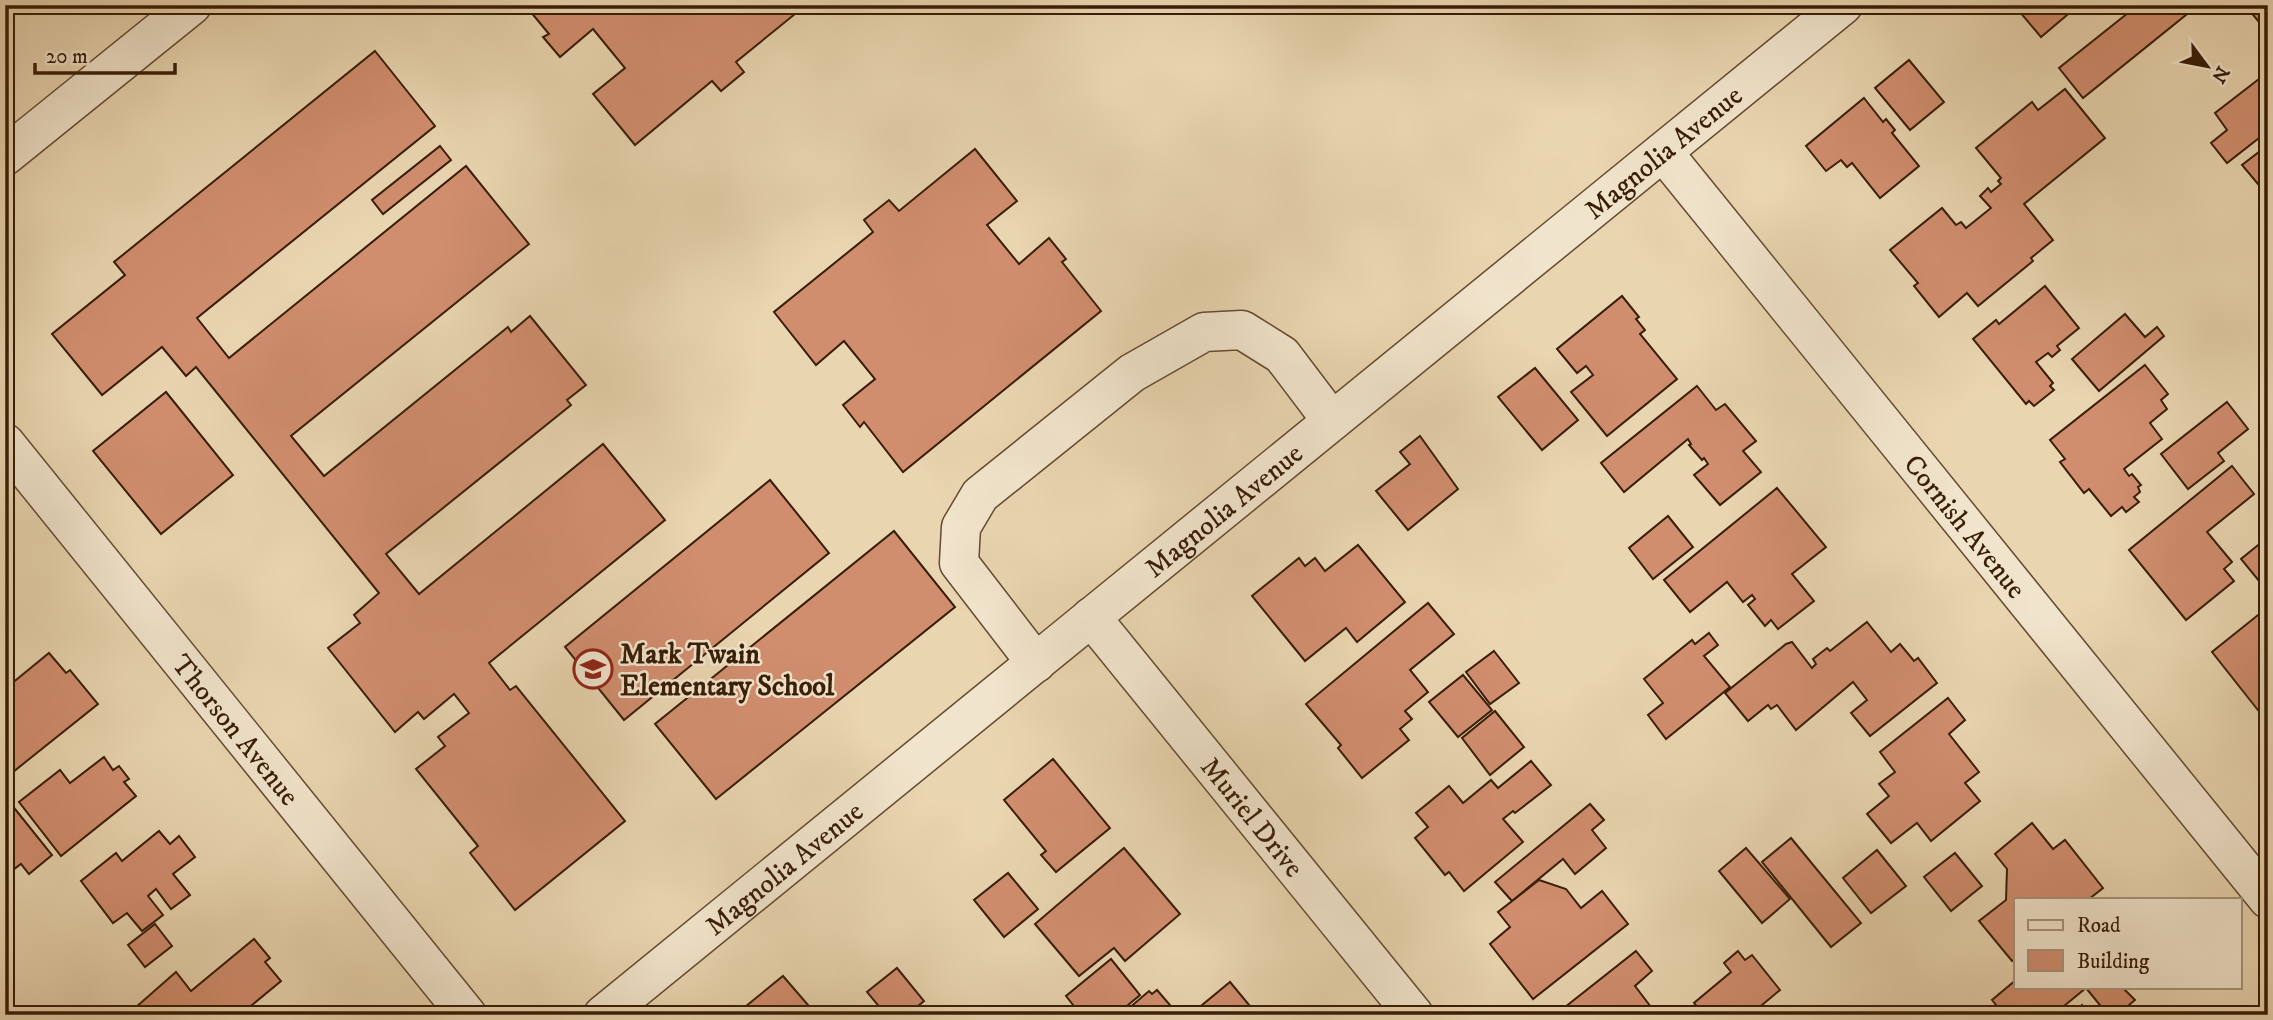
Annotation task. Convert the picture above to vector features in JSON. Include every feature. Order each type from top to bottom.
[{"type":"street","points":[[5,156],[192,5]]},
{"type":"street","name":"Magnolia Avenue","points":[[603,1015],[1843,5]]},
{"type":"street","name":"Cornish Avenue","points":[[1664,152],[2268,899]]},
{"type":"street","points":[[1036,663],[958,563],[961,527],[980,495],[1132,373],[1204,332],[1242,330],[1282,355],[1332,421]]},
{"type":"street","name":"Thorson Avenue","points":[[5,443],[467,1015]]},
{"type":"street","name":"Muriel Drive","points":[[1091,617],[1414,1015]]},
{"type":"building","points":[[525,5],[806,5],[736,62],[744,72],[721,91],[712,81],[635,145],[593,94],[625,68],[593,29],[560,57],[543,37],[549,34]]},
{"type":"building","points":[[2014,5],[2059,5],[2067,15],[2041,37]]},
{"type":"building","points":[[2138,5],[2188,5],[2192,10],[2083,98],[2059,68]]},
{"type":"building","points":[[2245,5],[2268,5],[2268,33]]},
{"type":"building","points":[[375,51],[435,126],[197,318],[229,358],[466,166],[529,244],[291,436],[324,476],[508,327],[511,332],[530,316],[586,385],[567,400],[571,405],[386,554],[419,594],[603,444],[665,520],[489,663],[510,690],[516,686],[625,821],[515,910],[470,853],[478,846],[416,769],[445,746],[438,737],[469,713],[454,694],[424,719],[418,712],[395,732],[328,648],[360,623],[354,615],[379,593],[196,367],[186,376],[162,347],[102,395],[52,334],[125,275],[114,262]]},
{"type":"building","points":[[1909,60],[1944,102],[1910,130],[1875,88]]},
{"type":"building","points":[[2268,72],[2268,131],[2227,163],[2211,143],[2227,130],[2215,113]]},
{"type":"building","points":[[2065,89],[2105,138],[2024,204],[2053,240],[2031,258],[2033,261],[1978,306],[1967,293],[1939,317],[1914,286],[1918,283],[1890,250],[1942,208],[1956,225],[1961,222],[1966,228],[1991,208],[1980,196],[1988,188],[1991,192],[2001,184],[1998,181],[2001,178],[1976,148],[2032,102],[2038,110]]},
{"type":"building","points":[[1864,98],[1883,122],[1886,119],[1895,130],[1892,133],[1919,166],[1880,198],[1852,163],[1847,167],[1841,160],[1826,171],[1806,146]]},
{"type":"building","points":[[2268,145],[2268,196],[2242,165]]},
{"type":"building","points":[[440,146],[451,160],[383,214],[372,200]]},
{"type":"building","points":[[975,149],[1017,201],[987,225],[1019,264],[1049,238],[1066,259],[1062,262],[1101,311],[903,472],[864,422],[860,427],[843,405],[875,379],[844,341],[816,365],[774,312],[873,232],[864,220],[889,200],[899,211]]},
{"type":"building","points":[[2045,286],[2079,328],[2057,346],[2060,350],[2052,357],[2048,353],[2036,362],[2053,383],[2050,386],[2054,390],[2034,406],[2029,401],[2026,404],[1973,339],[1996,320],[1999,324]]},
{"type":"building","points":[[1622,296],[1639,317],[1636,319],[1645,330],[1640,334],[1677,379],[1607,436],[1571,392],[1593,375],[1586,366],[1577,373],[1557,349]]},
{"type":"building","points":[[2125,314],[2145,337],[2157,327],[2164,336],[2099,391],[2072,359]]},
{"type":"building","points":[[2145,365],[2168,394],[2161,400],[2167,409],[2150,423],[2162,439],[2124,469],[2141,485],[2138,487],[2140,492],[2134,497],[2139,502],[2126,512],[2122,507],[2111,516],[2089,489],[2084,493],[2060,462],[2065,459],[2050,440]]},
{"type":"building","points":[[1535,368],[1578,420],[1542,450],[1498,397]]},
{"type":"building","points":[[1697,386],[1716,410],[1725,404],[1756,441],[1743,451],[1761,472],[1720,505],[1694,475],[1708,464],[1689,445],[1691,444],[1688,439],[1624,492],[1601,463]]},
{"type":"building","points":[[166,392],[233,475],[161,534],[93,451]]},
{"type":"building","points":[[2227,402],[2248,429],[2218,453],[2224,461],[2188,489],[2161,454]]},
{"type":"building","points":[[1420,436],[1458,489],[1408,530],[1376,491],[1410,464],[1400,452]]},
{"type":"building","points":[[2232,466],[2254,494],[2207,532],[2232,562],[2224,569],[2234,581],[2186,620],[2129,550]]},
{"type":"building","points":[[770,480],[829,553],[624,720],[565,647]]},
{"type":"building","points":[[1777,488],[1826,547],[1792,574],[1814,601],[1778,629],[1771,620],[1765,626],[1748,605],[1755,599],[1752,595],[1743,602],[1727,582],[1690,612],[1664,580]]},
{"type":"building","points":[[1668,516],[1693,547],[1653,579],[1629,548]]},
{"type":"building","points":[[894,531],[955,607],[716,799],[655,724]]},
{"type":"building","points":[[2268,537],[2268,592],[2241,559]]},
{"type":"building","points":[[1358,545],[1405,602],[1357,642],[1346,628],[1305,661],[1252,596],[1299,558],[1305,566],[1315,558],[1325,571]]},
{"type":"building","points":[[1428,603],[1454,634],[1410,670],[1428,692],[1405,711],[1412,719],[1400,729],[1409,740],[1362,778],[1338,748],[1341,745],[1306,704]]},
{"type":"building","points":[[2268,607],[2268,717],[2265,719],[2212,652]]},
{"type":"building","points":[[1867,622],[1891,652],[1900,644],[1914,661],[1918,658],[1937,683],[1870,736],[1851,713],[1867,700],[1853,682],[1796,730],[1777,705],[1771,709],[1768,705],[1748,721],[1725,693],[1792,642],[1812,668],[1816,664],[1813,659],[1827,648],[1830,651]]},
{"type":"building","points":[[1709,633],[1718,645],[1704,656],[1730,687],[1666,739],[1648,715],[1663,703],[1644,679],[1692,640],[1695,644]]},
{"type":"building","points":[[1494,651],[1519,683],[1490,704],[1466,672]]},
{"type":"building","points":[[49,653],[66,673],[70,670],[98,704],[13,772],[5,762],[5,689]]},
{"type":"building","points":[[1463,675],[1492,710],[1458,737],[1429,702]]},
{"type":"building","points":[[1948,698],[1965,720],[1949,734],[1979,772],[1965,783],[1980,801],[1931,841],[1917,823],[1891,843],[1867,814],[1889,796],[1879,784],[1895,772],[1880,752]]},
{"type":"building","points":[[1495,711],[1524,747],[1490,775],[1462,738]]},
{"type":"building","points":[[104,757],[113,770],[119,766],[129,779],[124,782],[136,796],[61,856],[19,802],[60,770],[70,783]]},
{"type":"building","points":[[1053,759],[1110,828],[1056,872],[1041,855],[1046,851],[1004,800]]},
{"type":"building","points":[[1531,761],[1551,785],[1503,819],[1523,842],[1464,891],[1449,872],[1445,875],[1415,838],[1428,827],[1416,813],[1449,786],[1463,803],[1491,780],[1498,788]]},
{"type":"building","points":[[11,804],[52,855],[29,874],[21,864],[5,876],[5,809]]},
{"type":"building","points":[[1590,804],[1604,820],[1592,830],[1606,848],[1575,874],[1563,859],[1512,901],[1495,882]]},
{"type":"building","points":[[2032,823],[2053,849],[2065,840],[2103,888],[2090,898],[2014,898],[2012,961],[1979,921],[2006,900],[2007,869],[1995,854]]},
{"type":"building","points":[[159,831],[170,844],[179,836],[195,857],[173,874],[190,895],[171,909],[156,889],[148,896],[163,915],[142,931],[127,913],[113,923],[81,881],[116,853],[122,861]]},
{"type":"building","points":[[1791,838],[1861,923],[1831,947],[1762,862]]},
{"type":"building","points":[[1124,848],[1180,914],[1125,961],[1114,948],[1079,976],[1035,924]]},
{"type":"building","points":[[1746,848],[1790,899],[1762,923],[1719,871]]},
{"type":"building","points":[[1877,850],[1906,886],[1871,913],[1843,878]]},
{"type":"building","points":[[1955,853],[1982,886],[1951,911],[1924,877]]},
{"type":"building","points":[[1008,873],[1038,909],[1004,937],[974,900]]},
{"type":"building","points":[[1539,880],[1566,889],[1581,908],[1602,891],[1628,924],[1533,999],[1490,944],[1510,927],[1498,912]]},
{"type":"building","points":[[155,924],[172,946],[145,967],[128,945]]},
{"type":"building","points":[[254,939],[270,958],[265,962],[281,981],[240,1015],[127,1015],[176,972],[191,991]]},
{"type":"building","points":[[1636,951],[1652,971],[1635,986],[1657,1015],[1562,1015],[1560,1011]]},
{"type":"building","points":[[1738,951],[1745,960],[1752,955],[1780,990],[1750,1015],[1704,1015],[1694,1003],[1731,972],[1724,963]]},
{"type":"building","points":[[1111,959],[1140,995],[1116,1015],[1081,1015],[1066,996]]},
{"type":"building","points":[[897,968],[924,1001],[907,1015],[886,1015],[867,992]]},
{"type":"building","points":[[783,976],[814,1012],[811,1015],[735,1015]]},
{"type":"building","points":[[1230,982],[1254,1011],[1257,1008],[1263,1015],[1190,1015]]},
{"type":"building","points":[[2014,982],[2014,988],[2086,988],[2053,1015],[2001,1015],[1992,1000]]},
{"type":"building","points":[[2086,988],[2128,988],[2125,990],[2135,1000],[2117,1015],[2108,1015]]},
{"type":"building","points":[[1157,990],[1176,1012],[1172,1015],[1121,1015],[1149,991],[1152,994]]},
{"type":"building","points":[[2082,1005],[2089,1015],[2070,1015]]},
{"type":"place","name":"Mark Twain Elementary School","points":[[593,669]]}]
